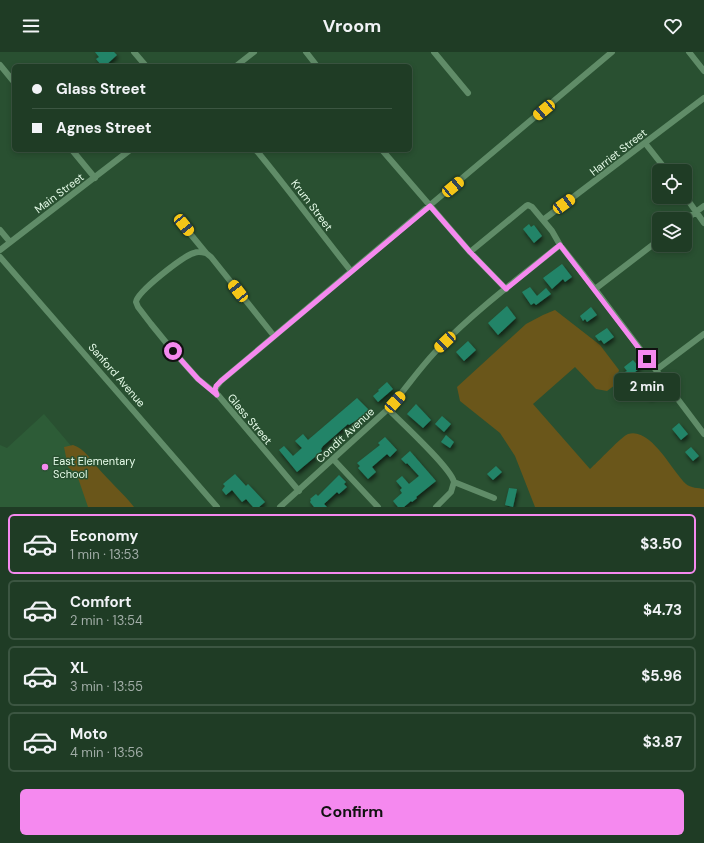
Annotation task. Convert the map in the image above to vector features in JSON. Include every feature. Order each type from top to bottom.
[{"type":"street","points":[[134,52],[144,64]]},
{"type":"street","points":[[239,64],[254,52]]},
{"type":"street","points":[[306,52],[315,64]]},
{"type":"street","points":[[434,52],[468,93]]},
{"type":"street","points":[[217,395],[215,390],[216,386],[612,52]]},
{"type":"street","points":[[689,52],[704,71]]},
{"type":"street","points":[[0,65],[12,80]]},
{"type":"street","name":"Harriet Street","points":[[543,220],[704,98]]},
{"type":"street","points":[[645,143],[662,164]]},
{"type":"street","points":[[74,152],[95,178]]},
{"type":"street","name":"Main Street","points":[[0,250],[128,152]]},
{"type":"street","name":"Krum Street","points":[[258,152],[351,271]]},
{"type":"street","points":[[384,152],[470,252],[506,289]]},
{"type":"street","points":[[690,204],[704,223]]},
{"type":"street","points":[[470,252],[526,206],[528,205],[532,207],[704,434]]},
{"type":"street","points":[[692,215],[704,206]]},
{"type":"street","points":[[184,225],[274,336]]},
{"type":"street","points":[[0,230],[10,242]]},
{"type":"street","name":"Condit Avenue","points":[[280,507],[299,492],[388,409],[438,348],[506,289],[560,245]]},
{"type":"street","points":[[595,289],[652,245]]},
{"type":"street","name":"Glass Street","points":[[206,253],[196,252],[177,263],[139,294],[136,302],[150,324],[173,351],[198,379],[217,395],[299,492]]},
{"type":"street","name":"Sanford Avenue","points":[[0,257],[217,507]]},
{"type":"street","points":[[656,370],[704,334]]},
{"type":"street","points":[[388,409],[452,476],[454,482],[451,492],[436,507]]},
{"type":"street","points":[[334,460],[378,507]]},
{"type":"street","points":[[454,482],[494,498]]},
{"type":"shaded area","points":[[555,310],[600,345],[619,370],[615,385],[607,391],[596,389],[575,367],[533,404],[590,469],[615,444],[628,434],[637,434],[645,437],[653,443],[686,484],[692,487],[704,489],[704,507],[535,507],[515,456],[500,433],[460,401],[457,387],[526,324]]},
{"type":"shaded area","name":"East Elementary School","points":[[44,414],[105,486],[108,507],[0,507],[0,445],[7,448]]},
{"type":"shaded area","points":[[73,445],[81,449],[87,455],[134,507],[88,507],[77,475],[68,467],[64,447]]},
{"type":"building","points":[[95,52],[114,52],[117,55],[107,64],[100,64],[96,59],[99,57]]},
{"type":"building","points":[[529,224],[531,227],[534,225],[542,236],[534,243],[523,229]]},
{"type":"building","points":[[562,264],[572,277],[565,282],[563,279],[552,289],[543,278]]},
{"type":"building","points":[[530,287],[537,296],[546,288],[551,294],[536,305],[534,303],[531,305],[522,292]]},
{"type":"building","points":[[507,306],[516,318],[498,335],[488,323]]},
{"type":"building","points":[[591,307],[597,315],[587,322],[585,319],[583,321],[580,316]]},
{"type":"building","points":[[607,328],[614,337],[604,344],[595,336]]},
{"type":"building","points":[[468,341],[476,350],[464,361],[456,352]]},
{"type":"building","points":[[633,360],[640,368],[629,377],[625,372],[627,371],[624,367]]},
{"type":"building","points":[[647,380],[657,393],[650,398],[640,386]]},
{"type":"building","points":[[387,382],[393,389],[378,402],[373,396]]},
{"type":"building","points":[[357,398],[369,410],[363,416],[349,425],[348,424],[323,446],[321,449],[322,451],[297,472],[279,450],[284,446],[293,456],[302,448],[295,441],[303,434],[308,440]]},
{"type":"building","points":[[416,404],[431,420],[423,428],[407,414]]},
{"type":"building","points":[[442,416],[451,424],[444,432],[435,424]]},
{"type":"building","points":[[679,423],[688,434],[681,440],[672,429]]},
{"type":"building","points":[[446,435],[454,442],[450,448],[441,442]]},
{"type":"building","points":[[385,437],[397,450],[390,457],[387,454],[372,467],[376,472],[368,479],[358,468],[360,466],[357,463],[380,445],[378,443]]},
{"type":"building","points":[[691,447],[699,456],[693,461],[685,452]]},
{"type":"building","points":[[410,451],[436,481],[412,502],[411,501],[404,507],[398,507],[393,501],[402,493],[400,490],[402,488],[396,481],[402,476],[409,484],[419,476],[407,463],[406,464],[401,459]]},
{"type":"building","points":[[496,466],[502,472],[493,480],[487,474]]},
{"type":"building","points":[[235,474],[246,486],[248,484],[265,502],[259,507],[253,507],[246,499],[242,502],[232,490],[226,495],[222,490],[225,486],[223,484]]},
{"type":"building","points":[[339,475],[346,482],[344,484],[347,487],[339,494],[337,492],[324,504],[327,507],[314,507],[310,502],[310,499],[316,494],[318,496]]},
{"type":"building","points":[[509,488],[517,489],[513,507],[505,505]]},
{"type":"place","name":"East Elementary School","points":[[45,467]]},
{"type":"route","points":[[173,351],[198,379],[217,395],[215,390],[216,386],[221,381],[430,206],[470,252],[506,289],[560,245],[647,359]]}]
